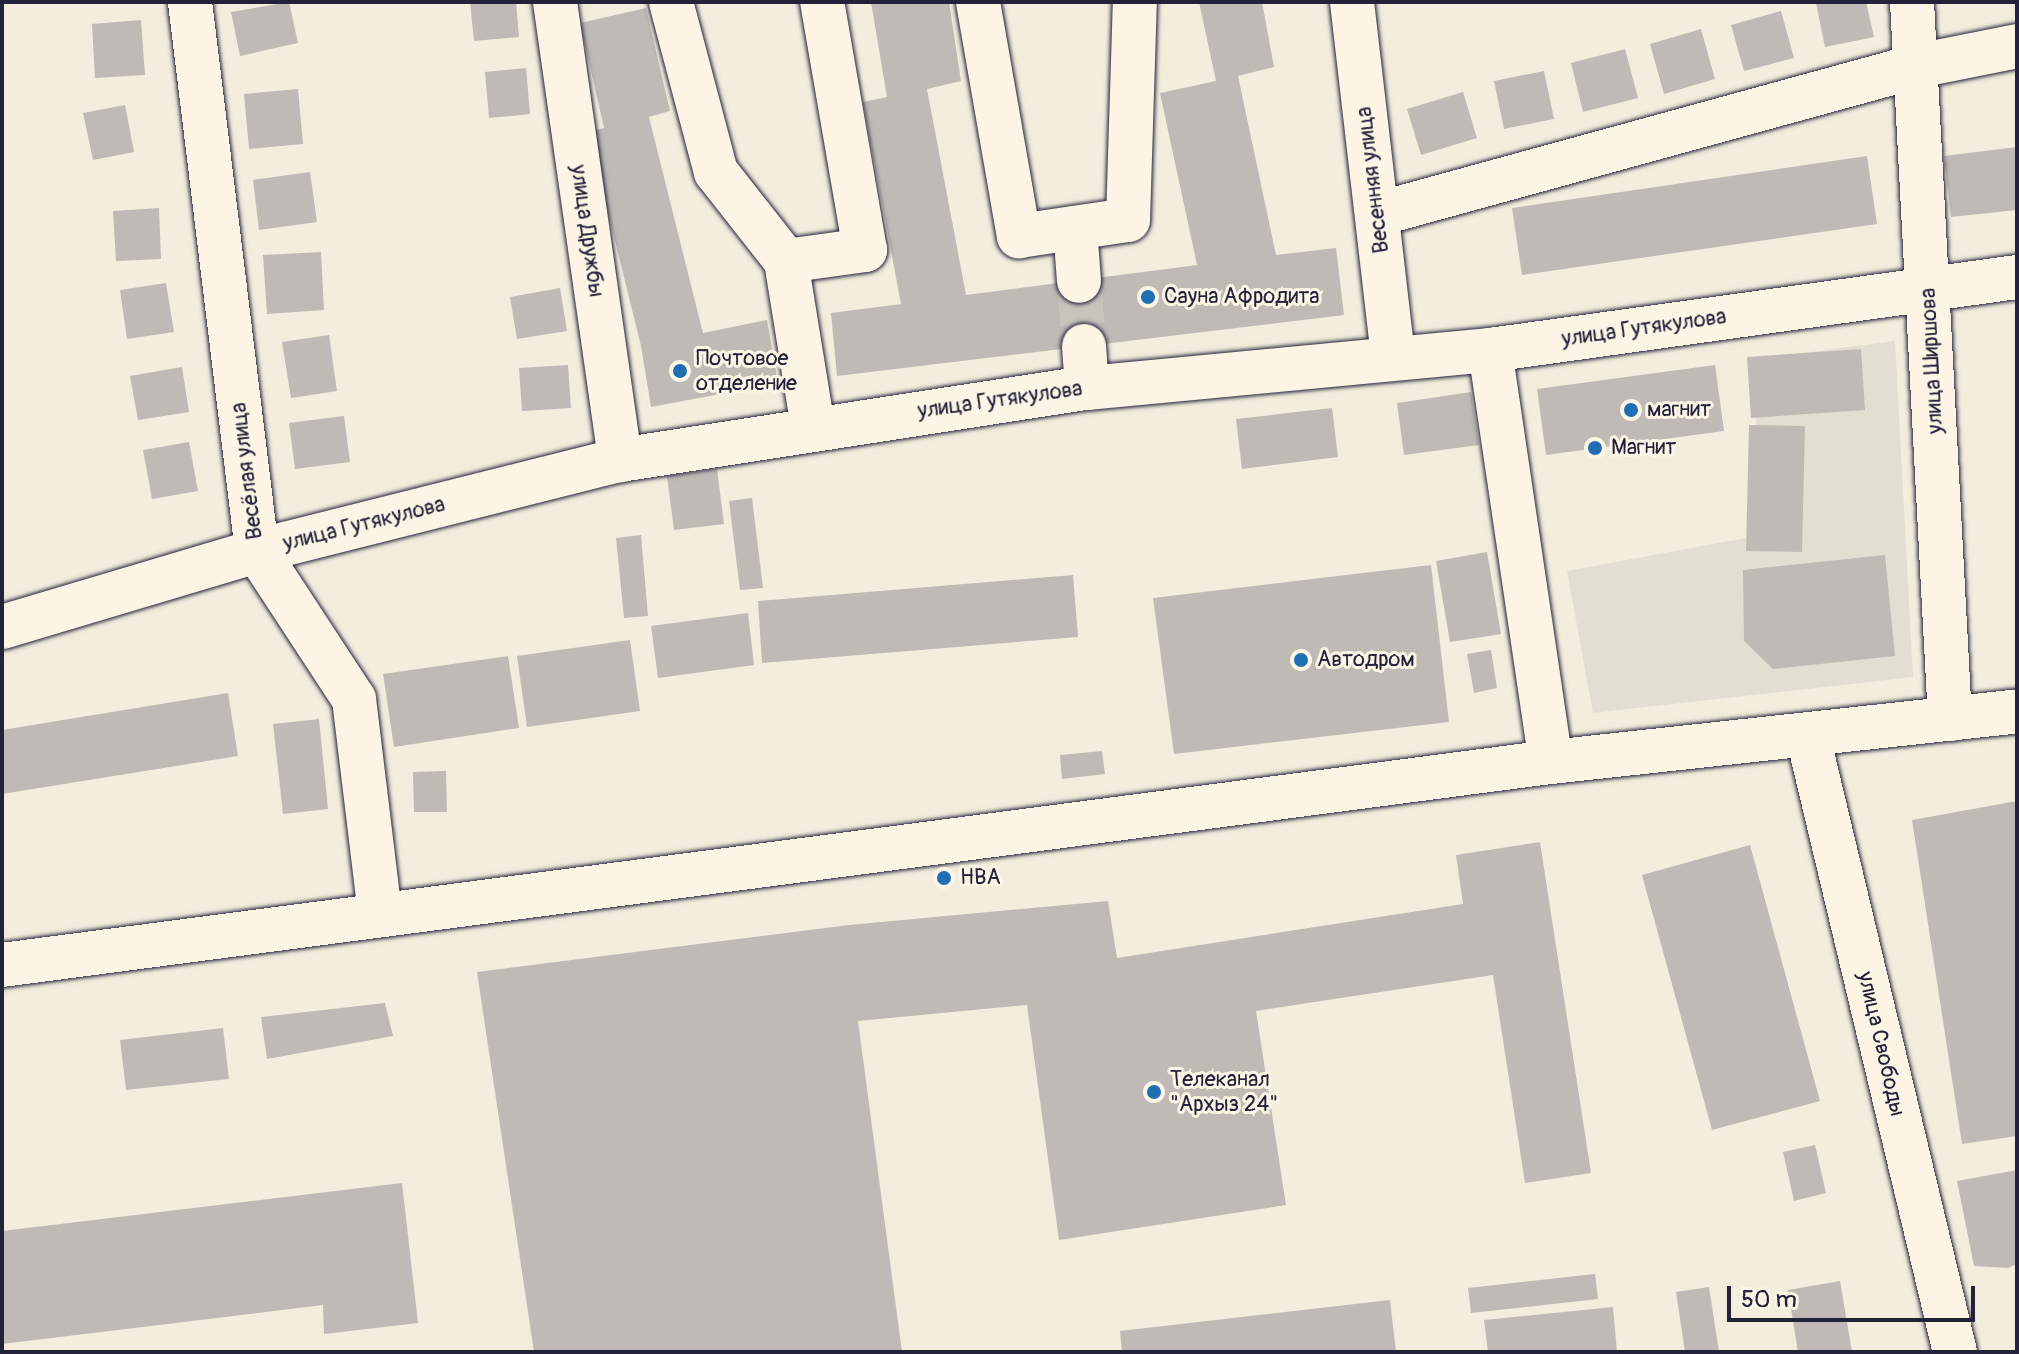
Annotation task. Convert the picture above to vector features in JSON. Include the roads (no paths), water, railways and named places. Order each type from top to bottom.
[{"type":"street","name":"Весёлая улица","points":[[190,2],[257,551],[354,699],[380,913]]},
{"type":"street","points":[[671,2],[716,172],[786,261],[813,427]]},
{"type":"street","points":[[786,261],[865,250],[822,2]]},
{"type":"street","points":[[978,2],[1019,236],[1128,220],[1135,2]]},
{"type":"street","name":"Весенняя улица","points":[[1352,2],[1393,358]]},
{"type":"street","name":"улица Ширшова","points":[[1912,2],[1950,719]]},
{"type":"street","name":"улица Дружбы","points":[[561,3],[620,460]]},
{"type":"street","points":[[1378,214],[1917,66],[2017,46]]},
{"type":"street","points":[[1075,228],[1079,281]]},
{"type":"street","name":"улица Гутякулова","points":[[2,627],[257,551],[620,460],[813,427],[1085,367],[1393,358],[1490,350],[2017,277]]},
{"type":"street","points":[[1490,350],[1551,762]]},
{"type":"street","points":[[2,965],[380,913],[1551,762],[1808,737],[2017,711]]},
{"type":"street","name":"улица Свободы","points":[[1808,737],[1955,1352]]},
{"type":"tunnel","points":[[1079,281],[1084,346]]},
{"type":"place","name":"Сауна Афродита","points":[[1148,297]]},
{"type":"place","name":"Почтовое отделение","points":[[680,371]]},
{"type":"place","name":"магнит","points":[[1631,410]]},
{"type":"place","name":"Магнит","points":[[1595,448]]},
{"type":"place","name":"Автодром","points":[[1301,660]]},
{"type":"place","name":"НВА","points":[[944,878]]},
{"type":"place","name":"Телеканал \"Архыз 24\"","points":[[1154,1092]]}]
